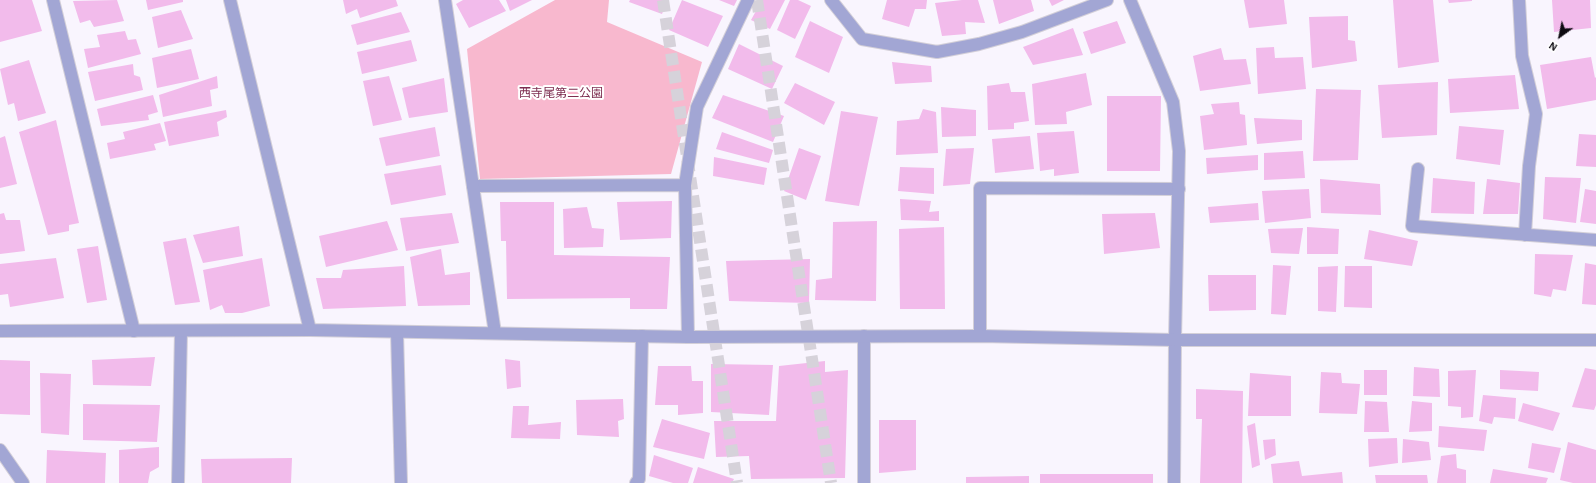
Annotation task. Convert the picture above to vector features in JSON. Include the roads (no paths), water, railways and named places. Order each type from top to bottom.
[{"type":"street","points":[[54,0],[134,330]]},
{"type":"street","points":[[230,0],[310,330]]},
{"type":"street","points":[[445,0],[495,333]]},
{"type":"street","points":[[688,336],[685,185],[697,107],[748,0]]},
{"type":"street","points":[[831,0],[862,39],[937,52],[979,44],[1022,32],[1105,0]]},
{"type":"street","points":[[1130,0],[1173,102],[1179,151],[1174,483]]},
{"type":"street","points":[[1519,0],[1522,56],[1536,114],[1529,166],[1525,235]]},
{"type":"street","points":[[1418,169],[1412,226],[1596,240]]},
{"type":"street","points":[[473,186],[685,185]]},
{"type":"street","points":[[980,336],[980,188],[1179,189]]},
{"type":"street","points":[[0,331],[310,330],[642,336],[980,336],[1175,340],[1596,340]]},
{"type":"street","points":[[178,483],[181,331]]},
{"type":"street","points":[[397,332],[401,483]]},
{"type":"street","points":[[636,483],[639,478],[642,336]]},
{"type":"street","points":[[864,336],[864,483]]},
{"type":"street","points":[[0,450],[23,483]]},
{"type":"tunnel","points":[[663,0],[737,483]]},
{"type":"tunnel","points":[[757,0],[831,483]]},
{"type":"park label","name":"西寺尾第二公園","points":[[561,93]]}]
